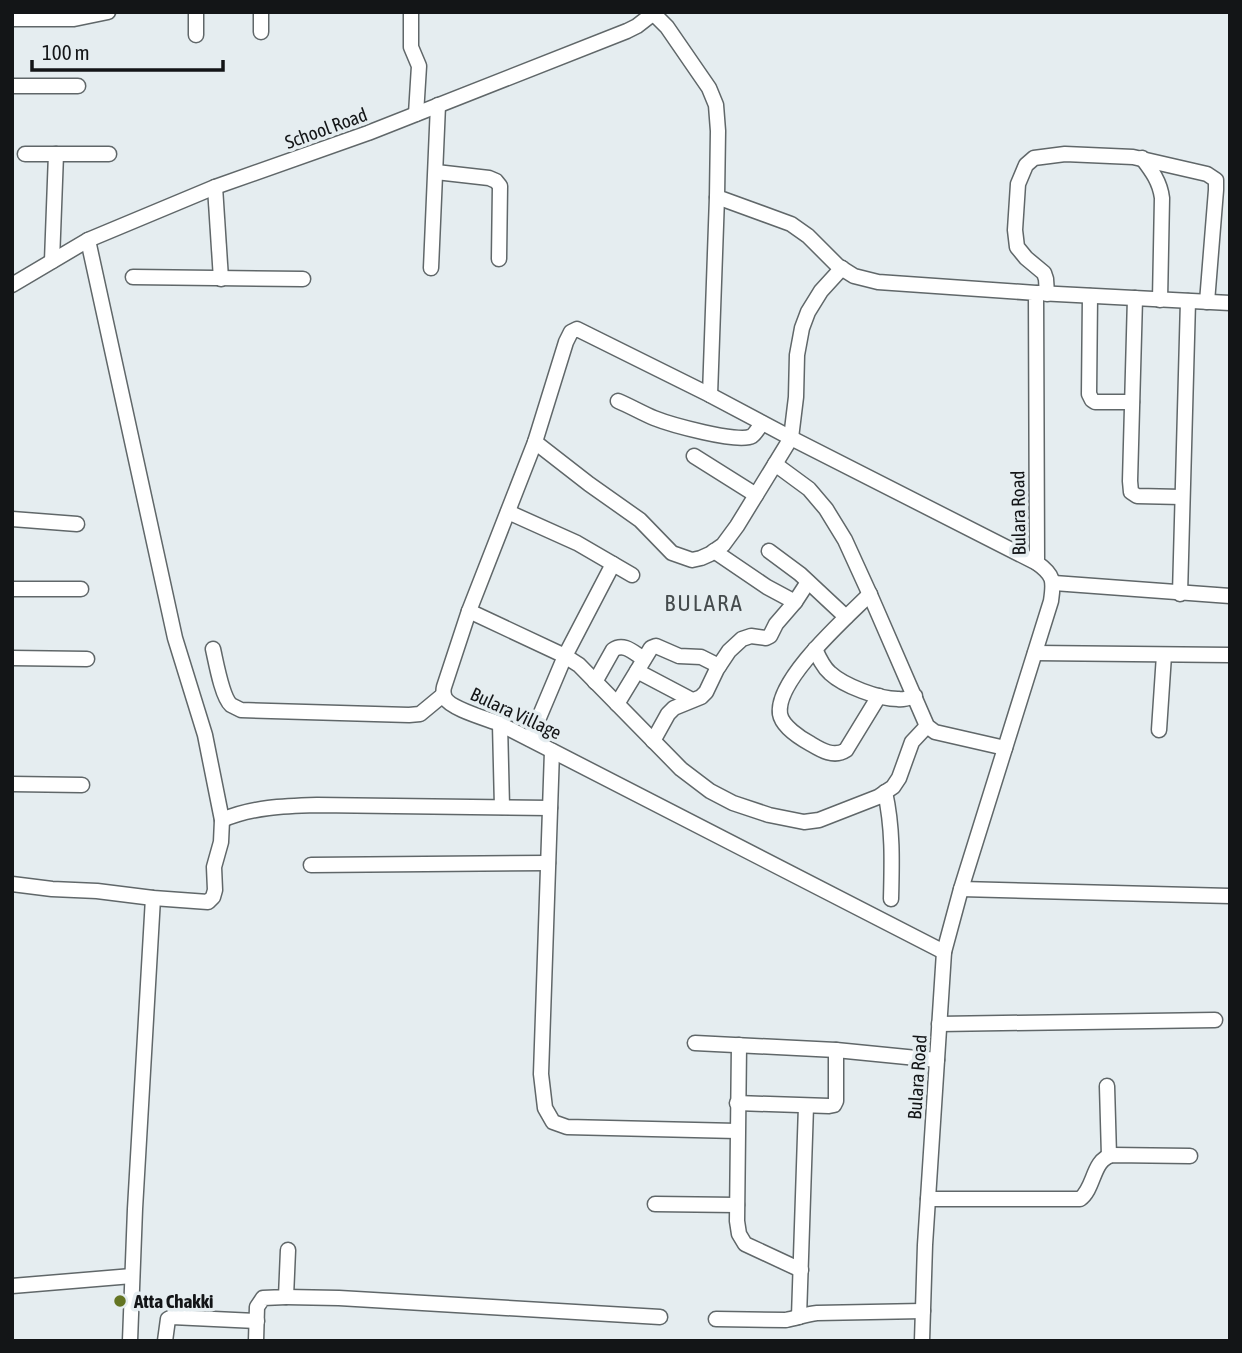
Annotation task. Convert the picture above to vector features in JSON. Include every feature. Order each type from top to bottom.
[{"type":"street","points":[[12,19],[74,19],[108,12]]},
{"type":"street","points":[[196,12],[196,35]]},
{"type":"street","points":[[261,12],[261,32]]},
{"type":"street","points":[[411,12],[411,47],[419,66],[416,114]]},
{"type":"street","points":[[654,13],[667,27],[709,88],[716,105],[717,197],[710,395],[1037,563]]},
{"type":"street","name":"School Road","points":[[12,285],[88,240],[215,187],[306,156],[626,31],[654,13]]},
{"type":"street","points":[[12,86],[78,86]]},
{"type":"street","points":[[431,268],[438,105]]},
{"type":"street","points":[[25,154],[109,154]]},
{"type":"street","points":[[52,261],[56,154]]},
{"type":"street","points":[[1042,293],[1046,279],[1044,273],[1017,247],[1014,230],[1018,184],[1026,165],[1034,158],[1065,154],[1142,158],[1207,174],[1216,180],[1207,302]]},
{"type":"street","points":[[1142,158],[1152,171],[1162,198],[1160,300]]},
{"type":"street","points":[[436,172],[489,178],[500,186],[499,259]]},
{"type":"street","points":[[215,187],[220,279]]},
{"type":"street","points":[[717,197],[791,224],[842,268],[854,276],[878,282],[1230,303]]},
{"type":"street","points":[[12,884],[208,902],[215,890],[214,867],[221,842],[222,820],[205,735],[174,638],[88,240]]},
{"type":"street","points":[[536,442],[640,520],[671,553],[692,560],[714,551],[730,536],[791,438],[797,355],[802,328],[821,291],[842,268]]},
{"type":"street","points":[[133,277],[303,279]]},
{"type":"street","name":"Bulara Road","points":[[922,1341],[944,952],[961,889],[1051,601],[1054,583],[1048,571],[1037,563],[1042,293]]},
{"type":"street","points":[[1090,296],[1089,394],[1095,402],[1132,402]]},
{"type":"street","points":[[1135,298],[1131,492],[1137,496],[1182,497]]},
{"type":"street","points":[[1180,593],[1188,301]]},
{"type":"street","name":"Bulara Village","points":[[710,395],[577,329],[571,332],[536,442],[469,611],[443,695],[455,706],[530,739],[944,952]]},
{"type":"street","points":[[618,401],[673,425],[707,433],[748,437],[762,423]]},
{"type":"street","points":[[694,456],[756,495]]},
{"type":"street","points":[[775,464],[808,489],[826,509],[845,540],[927,726],[935,732],[1005,748]]},
{"type":"street","points":[[508,512],[577,543],[632,575]]},
{"type":"street","points":[[12,519],[77,524]]},
{"type":"street","points":[[714,551],[767,587],[795,602]]},
{"type":"street","points":[[769,551],[800,573],[846,617]]},
{"type":"street","points":[[530,739],[565,656],[612,564]]},
{"type":"street","points":[[653,741],[674,708],[701,697],[706,692],[729,651],[742,639],[770,636],[808,582]]},
{"type":"street","points":[[1054,583],[1230,596]]},
{"type":"street","points":[[12,589],[81,589]]},
{"type":"street","points":[[870,594],[797,671],[782,698],[781,718],[801,739],[831,754],[841,754],[879,696]]},
{"type":"street","points":[[469,611],[579,664],[681,769],[710,791],[733,803],[769,815],[804,822],[819,820],[878,797],[893,787],[912,742],[927,726]]},
{"type":"street","points":[[617,704],[651,649],[656,646],[679,656],[701,657],[719,666]]},
{"type":"street","points":[[595,682],[613,650],[624,647],[641,665],[692,701]]},
{"type":"street","points":[[213,649],[227,700],[241,710],[409,715],[420,714],[443,695]]},
{"type":"street","points":[[815,649],[830,674],[844,682],[879,696],[895,699],[915,696]]},
{"type":"street","points":[[1035,653],[1230,655]]},
{"type":"street","points":[[1159,730],[1164,655]]},
{"type":"street","points":[[12,658],[87,659]]},
{"type":"street","points":[[500,724],[502,807]]},
{"type":"street","points":[[552,751],[541,1074],[545,1108],[553,1122],[567,1127],[737,1130]]},
{"type":"street","points":[[12,784],[82,785]]},
{"type":"street","points":[[885,792],[892,832],[891,899]]},
{"type":"street","points":[[222,820],[248,811],[286,806],[550,808]]},
{"type":"street","points":[[311,865],[548,863]]},
{"type":"street","points":[[961,889],[1230,896]]},
{"type":"street","points":[[130,1341],[153,898]]},
{"type":"street","points":[[939,1024],[1216,1020]]},
{"type":"street","points":[[695,1043],[836,1050],[937,1060]]},
{"type":"street","points":[[739,1045],[739,1234],[746,1244],[801,1270]]},
{"type":"street","points":[[737,1103],[834,1105],[836,1050]]},
{"type":"street","points":[[1107,1086],[1109,1156]]},
{"type":"street","points":[[799,1317],[806,1106]]},
{"type":"street","points":[[928,1199],[1080,1199],[1086,1195],[1100,1163],[1106,1157],[1190,1156]]},
{"type":"street","points":[[655,1205],[737,1205]]},
{"type":"street","points":[[286,1297],[288,1250]]},
{"type":"street","points":[[12,1286],[132,1276]]},
{"type":"street","points":[[256,1341],[257,1307],[263,1298],[339,1298],[660,1317]]},
{"type":"street","points":[[716,1319],[786,1320],[817,1312],[923,1311]]},
{"type":"street","points":[[165,1341],[167,1319],[172,1317],[257,1321]]},
{"type":"place","name":"Atta Chakki","points":[[120,1301]]},
{"type":"district","name":"BULARA","points":[[704,603]]}]
